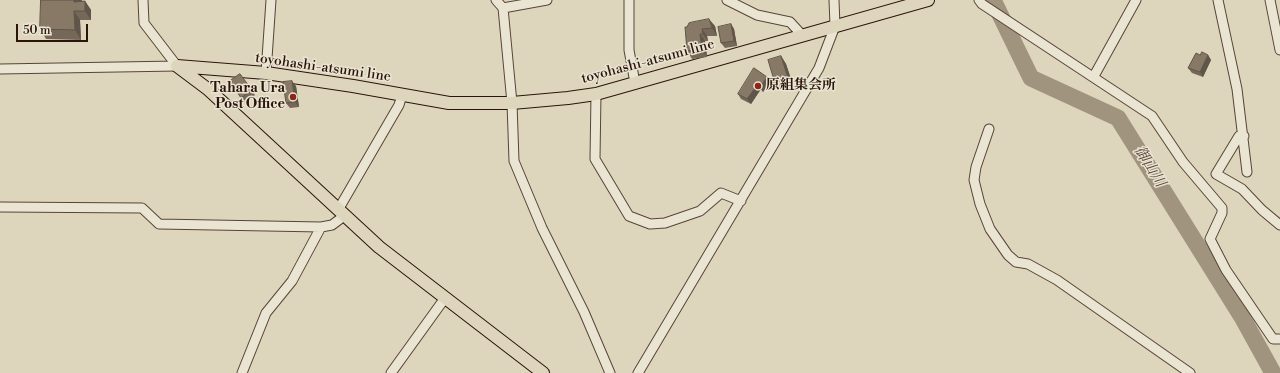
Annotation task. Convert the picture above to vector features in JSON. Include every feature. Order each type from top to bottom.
[{"type":"main road","name":"toyohashi-atsumi line","points":[[177,66],[266,73],[449,103],[512,103],[596,94],[928,0]]},
{"type":"main road","points":[[177,66],[209,90],[379,247],[543,373]]},
{"type":"street","points":[[144,0],[144,23],[177,66]]},
{"type":"street","points":[[266,73],[271,0]]},
{"type":"street","points":[[496,0],[503,8],[512,103],[514,161],[542,228],[584,312],[610,373]]},
{"type":"street","points":[[503,8],[547,0]]},
{"type":"street","points":[[629,0],[629,50],[635,83]]},
{"type":"street","points":[[727,0],[757,15],[790,22],[802,35]]},
{"type":"street","points":[[638,373],[820,68],[835,26],[834,0]]},
{"type":"street","points":[[979,0],[982,4],[1094,76],[1152,116],[1183,162],[1222,208],[1222,214],[1210,239],[1226,270],[1273,339],[1280,339]]},
{"type":"street","points":[[1094,76],[1136,0]]},
{"type":"street","points":[[1218,0],[1237,89],[1244,136],[1247,172]]},
{"type":"street","points":[[1270,0],[1280,50]]},
{"type":"street","points":[[0,69],[177,66]]},
{"type":"street","points":[[596,94],[595,159],[629,216],[650,224],[665,223],[700,211],[722,193],[740,201]]},
{"type":"street","points":[[0,207],[142,208],[159,224],[321,227],[332,225],[341,213],[402,95]]},
{"type":"street","points":[[990,129],[976,167],[974,180],[980,204],[990,229],[1008,255],[1016,262],[1035,267],[1057,280],[1190,373]]},
{"type":"street","points":[[1244,136],[1239,136],[1216,174],[1242,189],[1262,210],[1280,225]]},
{"type":"street","points":[[242,373],[266,313],[292,281],[321,227]]},
{"type":"street","points":[[391,373],[446,298]]},
{"type":"building","points":[[41,0],[74,0],[74,2],[85,1],[85,11],[74,11],[75,30],[40,29]]},
{"type":"building","points":[[709,19],[712,28],[702,29],[703,34],[700,34],[702,49],[687,51],[685,27],[687,27],[689,23]]},
{"type":"building","points":[[731,24],[734,41],[721,43],[718,27]]},
{"type":"building","points":[[1202,52],[1208,55],[1200,72],[1188,68],[1196,53],[1200,55]]},
{"type":"building","points":[[781,56],[789,81],[781,83],[781,79],[774,80],[768,60]]},
{"type":"building","points":[[754,68],[767,77],[760,87],[758,84],[747,99],[738,94]]},
{"type":"building","points":[[240,74],[252,90],[241,98],[230,81]]},
{"type":"building","points":[[292,81],[295,102],[286,103],[283,82]]},
{"type":"waterway","name":"御山川","points":[[993,0],[1031,78],[1118,118],[1242,317],[1273,373]]},
{"type":"place","name":"原組集会所","points":[[758,86]]},
{"type":"place","name":"Tahara Ura Post Office","points":[[293,97]]}]
